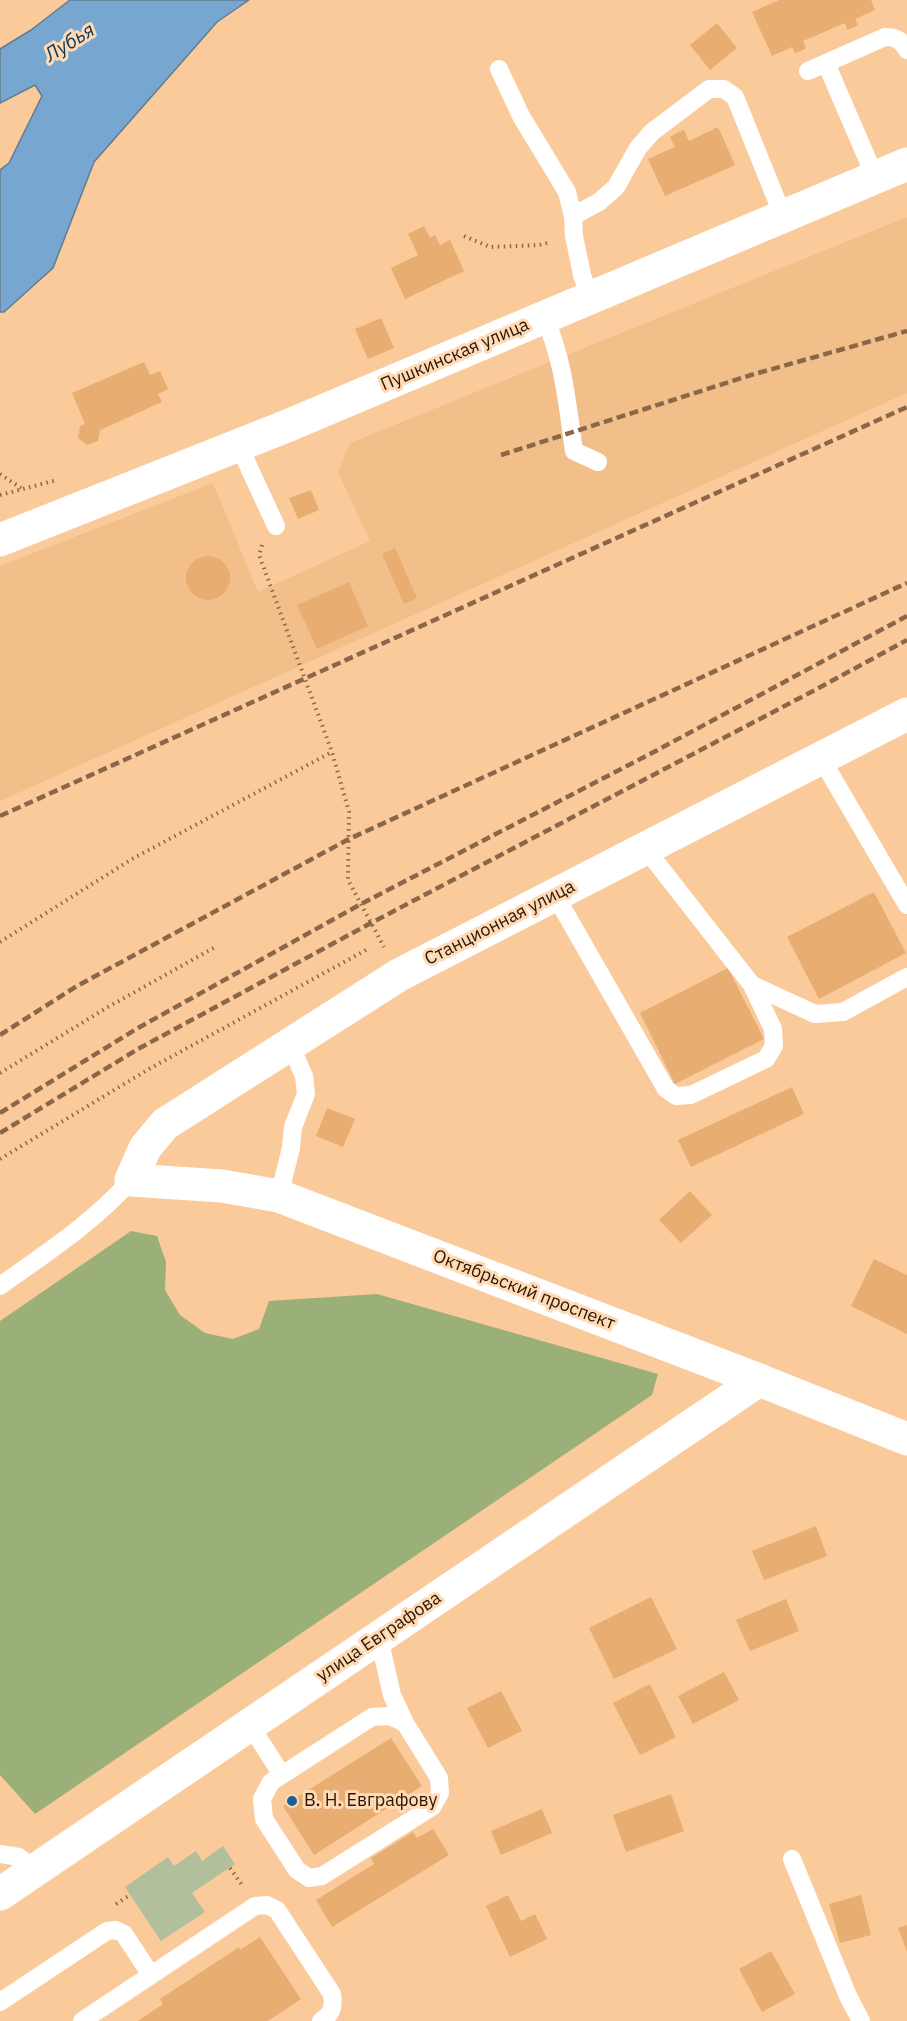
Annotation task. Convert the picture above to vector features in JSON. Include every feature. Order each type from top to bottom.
[{"type":"street","name":"Пушкинская улица","points":[[0,540],[239,446],[907,164]]},
{"type":"street","name":"Станционная улица","points":[[131,1180],[145,1148],[165,1124],[399,975],[907,714]]},
{"type":"street","name":"Октябрьский проспект","points":[[131,1180],[222,1186],[279,1196],[907,1439]]},
{"type":"street","name":"улица Евграфова","points":[[0,1894],[759,1380]]},
{"type":"lane","points":[[808,71],[885,38],[894,37],[902,42],[907,50]]},
{"type":"lane","points":[[826,63],[875,177]]},
{"type":"lane","points":[[499,69],[521,116],[567,192],[573,216],[573,236],[582,275],[590,297]]},
{"type":"lane","points":[[573,216],[600,202],[616,186],[638,148],[652,132],[709,90],[724,89],[735,98],[783,216]]},
{"type":"lane","points":[[544,316],[555,342],[562,373],[574,451],[598,462]]},
{"type":"lane","points":[[239,446],[276,526]]},
{"type":"lane","points":[[821,758],[907,905]]},
{"type":"lane","points":[[555,895],[666,1089],[676,1096],[691,1095],[766,1059],[774,1046],[773,1029],[752,985],[645,848]]},
{"type":"lane","points":[[752,985],[815,1014],[843,1012],[907,977]]},
{"type":"lane","points":[[279,1196],[291,1148],[293,1126],[306,1094],[304,1076],[290,1044]]},
{"type":"lane","points":[[0,1286],[71,1236],[110,1204],[131,1180]]},
{"type":"lane","points":[[379,1638],[392,1695],[405,1724],[439,1778],[440,1793],[432,1807],[322,1876],[309,1878],[297,1870],[264,1819],[262,1799],[271,1782],[372,1717],[390,1716],[405,1724]]},
{"type":"lane","points":[[250,1725],[282,1775]]},
{"type":"lane","points":[[0,1854],[19,1857],[35,1870]]},
{"type":"lane","points":[[792,1859],[848,1996],[861,2021]]},
{"type":"lane","points":[[82,2021],[255,1906],[267,1905],[277,1910],[332,1994],[334,2005],[328,2016],[321,2021]]},
{"type":"lane","points":[[0,2002],[107,1931],[116,1930],[124,1934],[151,1975]]},
{"type":"path","points":[[464,236],[490,248],[538,245],[573,236]]},
{"type":"path","points":[[0,474],[21,488]]},
{"type":"path","points":[[276,526],[264,536],[260,555],[332,752],[350,812],[348,880],[399,975]]},
{"type":"path","points":[[0,942],[132,859],[332,752]]},
{"type":"path","points":[[0,1073],[108,1007],[217,946]]},
{"type":"path","points":[[0,1159],[149,1069],[366,950]]},
{"type":"shaded area","points":[[907,217],[907,393],[0,801],[0,566],[213,483],[258,592],[370,541],[338,472],[350,443]]},
{"type":"green space","points":[[131,1231],[157,1236],[166,1262],[165,1290],[180,1315],[205,1333],[233,1339],[259,1329],[269,1301],[377,1294],[658,1374],[652,1395],[35,1814],[0,1775],[0,1321]]},
{"type":"green space","points":[[223,1846],[235,1864],[192,1893],[205,1912],[161,1941],[125,1887],[168,1857],[174,1866],[196,1851],[202,1861]]},
{"type":"water","name":"Лубья","points":[[70,0],[249,0],[217,22],[94,162],[53,268],[4,312],[0,312],[0,170],[9,163],[42,96],[35,85],[0,103],[0,49],[31,30]]},
{"type":"building","points":[[779,0],[871,0],[875,10],[855,19],[858,25],[847,30],[845,23],[803,41],[806,48],[801,51],[795,53],[792,47],[772,56],[752,12]]},
{"type":"building","points":[[717,23],[737,48],[710,70],[690,45]]},
{"type":"building","points":[[718,127],[735,165],[665,196],[648,159],[675,147],[670,137],[675,134],[684,130],[689,141]]},
{"type":"building","points":[[424,226],[430,238],[435,235],[440,245],[450,240],[464,271],[405,299],[391,268],[418,255],[408,234]]},
{"type":"building","points":[[381,318],[394,348],[368,359],[355,329]]},
{"type":"building","points":[[144,362],[150,375],[160,371],[168,389],[158,394],[162,402],[100,430],[98,441],[87,445],[78,438],[80,426],[85,424],[72,393]]},
{"type":"building","points":[[311,490],[319,510],[298,519],[289,498]]},
{"type":"building","points":[[395,548],[417,598],[404,604],[382,554]]},
{"type":"building","points":[[208,556],[217,557],[224,562],[229,569],[229,587],[224,594],[217,599],[208,600],[199,599],[192,594],[187,587],[186,578],[187,569],[192,562],[199,557]]},
{"type":"building","points":[[349,582],[368,626],[317,649],[297,605]]},
{"type":"building","points":[[874,892],[906,953],[819,999],[787,937]]},
{"type":"building","points":[[728,968],[764,1039],[675,1084],[640,1013]]},
{"type":"building","points":[[792,1087],[804,1114],[691,1167],[678,1140]]},
{"type":"building","points":[[327,1108],[355,1119],[343,1147],[316,1136]]},
{"type":"building","points":[[690,1191],[712,1215],[681,1243],[659,1220]]},
{"type":"building","points":[[874,1259],[907,1275],[907,1334],[851,1306]]},
{"type":"building","points":[[816,1526],[827,1556],[764,1580],[752,1551]]},
{"type":"building","points":[[651,1597],[677,1649],[614,1679],[589,1628]]},
{"type":"building","points":[[786,1599],[799,1631],[750,1651],[736,1620]]},
{"type":"building","points":[[724,1672],[739,1700],[693,1724],[678,1696]]},
{"type":"building","points":[[650,1684],[676,1737],[640,1755],[613,1703]]},
{"type":"building","points":[[501,1691],[522,1731],[488,1748],[467,1708]]},
{"type":"building","points":[[391,1738],[422,1786],[314,1855],[283,1806]]},
{"type":"building","points":[[671,1794],[684,1831],[626,1852],[613,1815]]},
{"type":"building","points":[[542,1809],[552,1833],[501,1855],[491,1831]]},
{"type":"building","points":[[433,1829],[449,1855],[332,1927],[316,1900],[374,1864],[371,1858],[413,1832],[417,1838]]},
{"type":"building","points":[[508,1895],[521,1921],[535,1914],[547,1939],[510,1957],[486,1906]]},
{"type":"building","points":[[861,1895],[871,1935],[840,1943],[829,1904]]},
{"type":"building","points":[[907,1925],[907,1952],[898,1928]]},
{"type":"building","points":[[260,1937],[301,1999],[268,2021],[138,2021],[163,2004],[160,1999],[239,1947],[240,1950]]},
{"type":"building","points":[[771,1951],[795,1994],[762,2012],[739,1969]]},
{"type":"railway","points":[[501,455],[751,375],[907,331]]},
{"type":"railway","points":[[0,816],[907,407]]},
{"type":"railway","points":[[0,1035],[77,986],[349,839],[907,583]]},
{"type":"railway","points":[[0,1113],[138,1028],[361,904],[650,754],[907,616]]},
{"type":"railway","points":[[0,1133],[138,1049],[371,923],[907,640]]},
{"type":"place","name":"В. Н. Евграфову","points":[[292,1801]]}]
